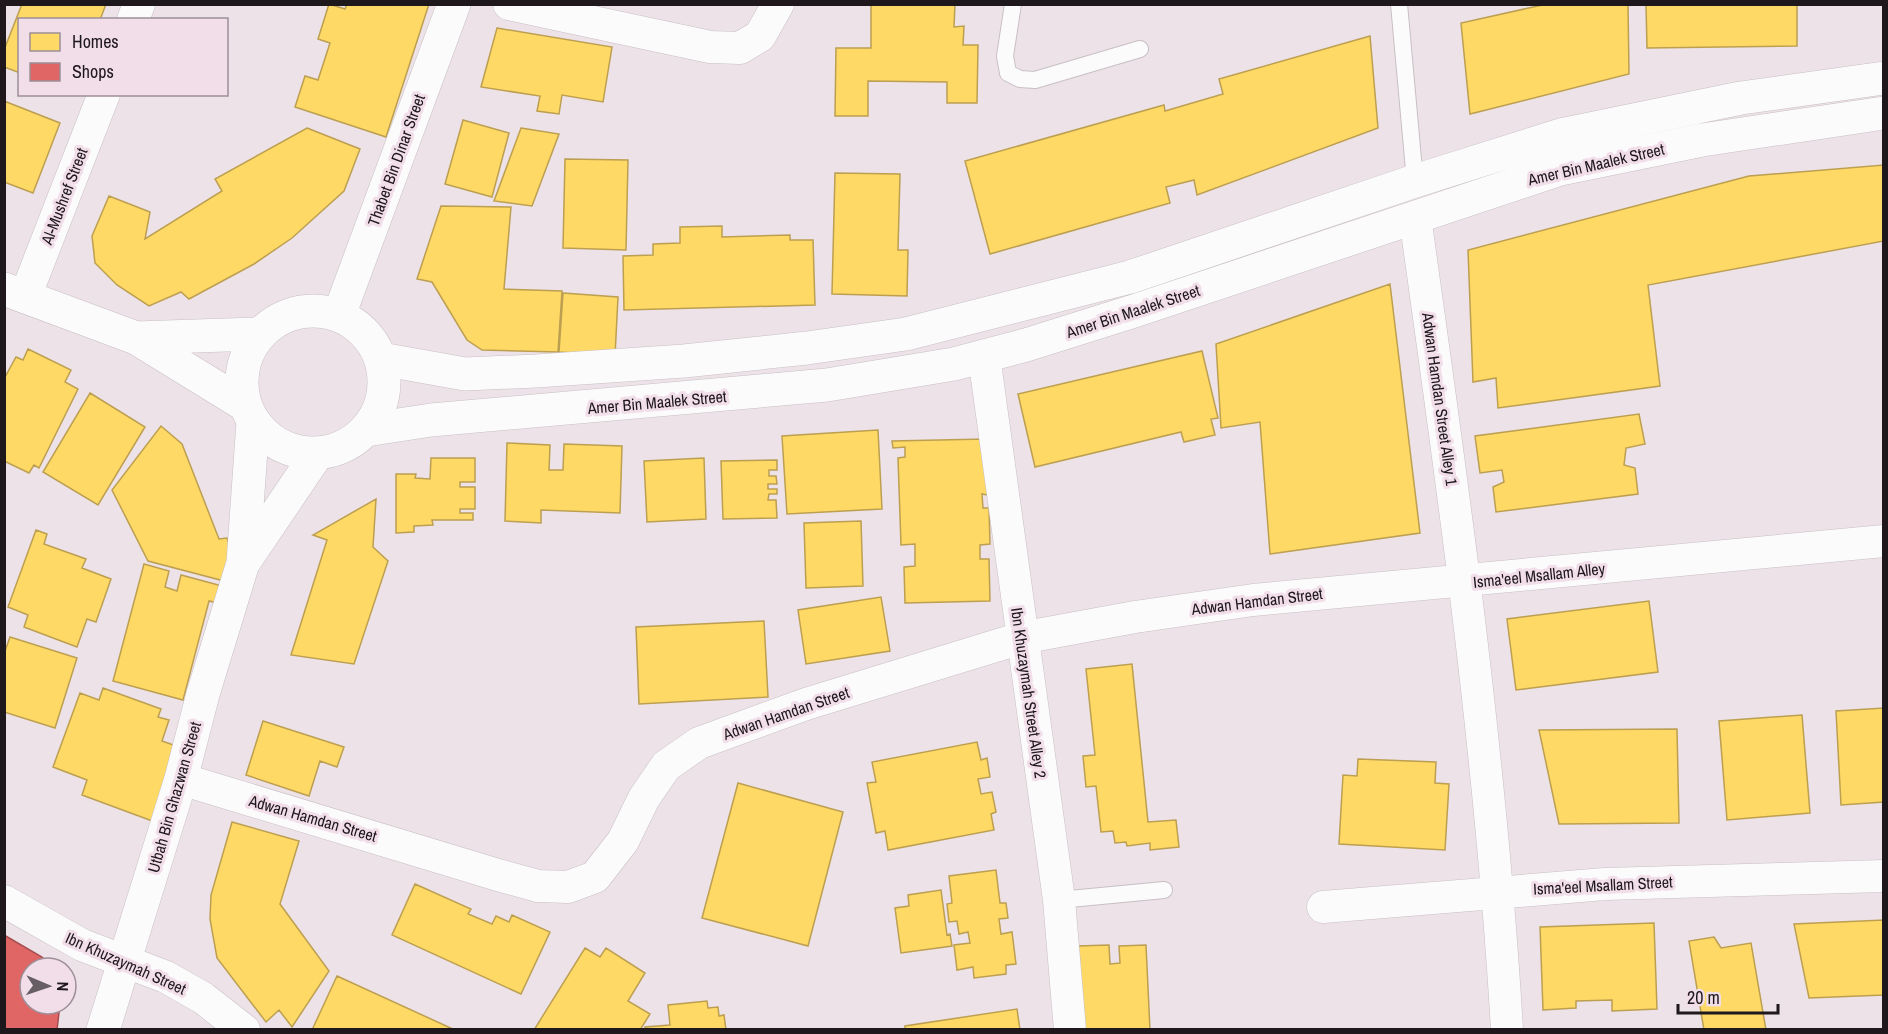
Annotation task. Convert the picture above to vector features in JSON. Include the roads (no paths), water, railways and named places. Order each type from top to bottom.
[{"type":"street","name":"Thabet Bin Dinar Street","points":[[339,315],[454,4]]},
{"type":"street","points":[[509,4],[710,47],[740,48],[760,36],[778,4]]},
{"type":"street","name":"Amer Bin Maalek Street","points":[[381,359],[465,374],[536,371],[706,359],[906,334],[1130,277],[1415,181],[1561,135],[1741,98],[1884,78]]},
{"type":"street","name":"Al-Mushref Street","points":[[15,293],[103,96]]},
{"type":"street","name":"Amer Bin Maalek Street","points":[[366,430],[431,420],[827,385],[954,364],[1134,311],[1560,169],[1702,140],[1884,113]]},
{"type":"street","name":"Adwan Hamdan Street Alley 1","points":[[1414,217],[1466,580]]},
{"type":"street","points":[[15,293],[136,338],[249,413]]},
{"type":"street","points":[[309,310],[339,315],[360,328],[373,342],[381,359],[384,378],[383,396],[377,414],[366,430],[353,442],[336,450],[317,454],[281,447],[265,436],[249,413],[242,386],[243,367],[249,350],[260,334],[273,322],[290,314],[309,310]]},
{"type":"street","points":[[136,338],[260,334]]},
{"type":"street","name":"Ibn Khuzaymah Street Alley 2","points":[[984,356],[1021,638],[1059,900],[1070,1029]]},
{"type":"street","name":"Utbah Bin Ghazwan Street","points":[[103,1029],[181,779],[203,694],[243,563],[249,413]]},
{"type":"street","name":"Utbah Bin Ghazwan Street","points":[[243,563],[317,454]]},
{"type":"street","name":"Isma'eel Msallam Alley","points":[[1507,1029],[1498,891],[1466,580],[1884,541]]},
{"type":"street","name":"Adwan Hamdan Street","points":[[181,779],[498,875],[538,886],[568,887],[595,877],[623,841],[644,798],[666,766],[699,743],[806,704],[1021,638],[1125,619],[1254,600],[1466,580]]},
{"type":"street","name":"Isma'eel Msallam Street","points":[[1323,907],[1605,884],[1884,876]]},
{"type":"street","name":"Ibn Khuzaymah Street","points":[[4,902],[82,945],[166,977],[203,998],[244,1029]]},
{"type":"lane","points":[[1013,4],[1005,56],[1008,73],[1020,79],[1035,80],[1140,49]]},
{"type":"lane","points":[[1399,4],[1415,181]]},
{"type":"lane","points":[[1059,900],[1164,890]]}]
